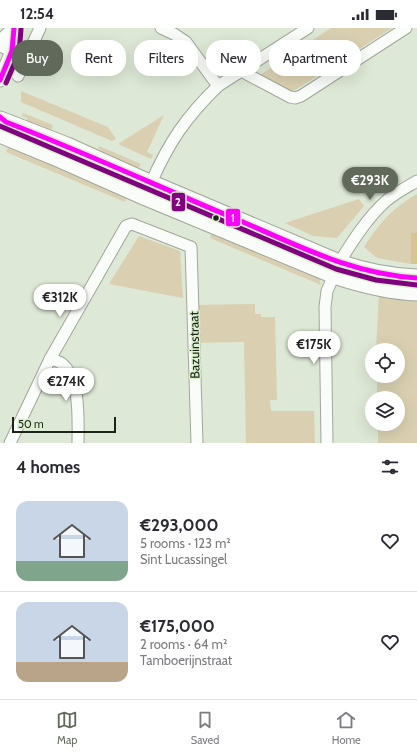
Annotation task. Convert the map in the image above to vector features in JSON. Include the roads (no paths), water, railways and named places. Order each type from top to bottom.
[{"type":"main road","points":[[2,123],[67,146],[151,183],[336,269],[356,282],[383,289],[417,292]]},
{"type":"main road","points":[[2,123],[60,159],[146,197],[336,269],[359,270],[384,275],[417,278]]},
{"type":"street","points":[[0,42],[14,28]]},
{"type":"street","points":[[0,80],[6,49],[14,28]]},
{"type":"street","points":[[34,40],[40,28]]},
{"type":"street","points":[[161,28],[186,42],[218,86]]},
{"type":"street","points":[[261,58],[308,28]]},
{"type":"street","points":[[250,76],[290,97],[295,98],[301,96],[406,28]]},
{"type":"street","points":[[151,183],[166,150],[195,109],[218,86],[233,76]]},
{"type":"street","points":[[327,443],[326,296],[336,269],[359,233],[380,207],[392,197],[417,181]]},
{"type":"street","name":"Bazuinstraat","points":[[50,359],[126,226],[135,224],[191,247],[196,443]]},
{"type":"street","points":[[10,443],[50,359],[61,363],[69,371],[78,397],[78,443]]}]
